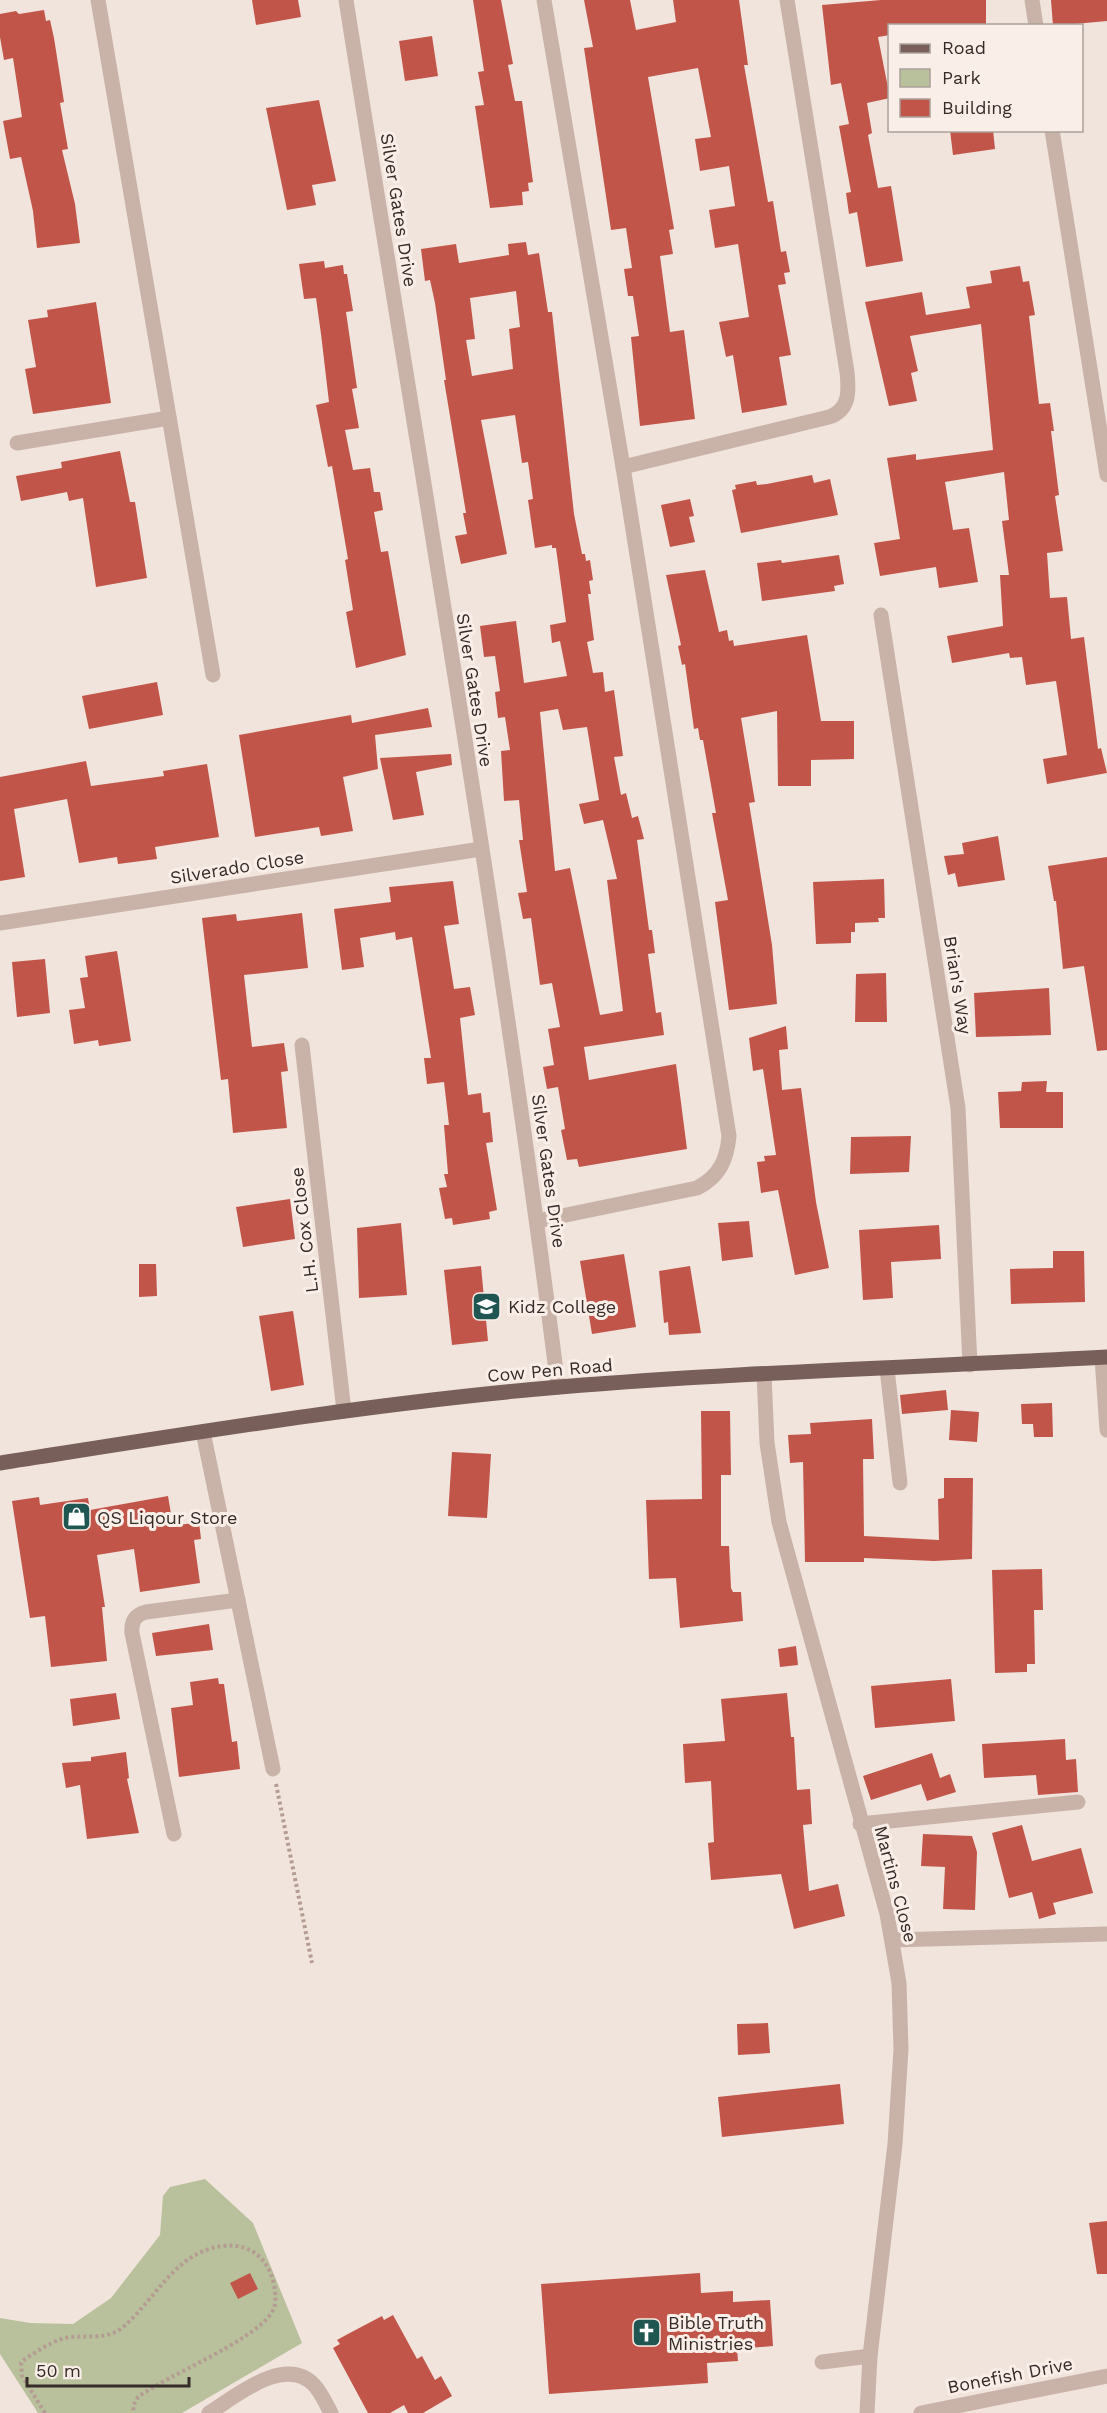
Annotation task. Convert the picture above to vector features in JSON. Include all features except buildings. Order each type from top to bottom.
[{"type":"main road","name":"Cow Pen Road","points":[[0,1464],[344,1411],[558,1387],[764,1374],[1104,1358]]},
{"type":"street","points":[[98,0],[213,675]]},
{"type":"street","name":"Silver Gates Drive","points":[[346,0],[481,849],[537,1221],[558,1387]]},
{"type":"street","points":[[537,1221],[697,1188],[713,1178],[720,1170],[728,1149],[726,1106],[623,467],[544,0]]},
{"type":"street","points":[[623,467],[829,417],[840,412],[847,403],[847,372],[787,0]]},
{"type":"street","points":[[1032,0],[1036,24]]},
{"type":"street","points":[[1052,132],[1107,475]]},
{"type":"street","points":[[17,443],[169,418]]},
{"type":"street","name":"Brian's Way","points":[[881,615],[958,1108],[970,1365]]},
{"type":"street","name":"Silverado Close","points":[[0,923],[481,849]]},
{"type":"street","name":"L.H. Cox Close","points":[[302,1046],[344,1411]]},
{"type":"street","points":[[1104,1358],[1107,1430]]},
{"type":"street","points":[[887,1369],[900,1483]]},
{"type":"street","name":"Martins Close","points":[[764,1374],[767,1443],[778,1522],[892,1940],[901,2008],[900,2081],[895,2144],[870,2356],[867,2413]]},
{"type":"street","points":[[203,1432],[273,1769]]},
{"type":"street","points":[[174,1834],[132,1633],[133,1624],[136,1617],[146,1612],[238,1600]]},
{"type":"street","points":[[860,1824],[1078,1802]]},
{"type":"street","points":[[892,1940],[1107,1934]]},
{"type":"street","points":[[822,2362],[870,2356]]},
{"type":"street","points":[[209,2413],[280,2374],[300,2376],[315,2386],[331,2413]]},
{"type":"street","name":"Bonefish Drive","points":[[921,2413],[1107,2376]]},
{"type":"path","points":[[273,1769],[312,1963]]},
{"type":"path","points":[[45,2413],[22,2376],[21,2363],[25,2359],[55,2341],[81,2336],[93,2337],[121,2329],[190,2256],[235,2244],[258,2254],[270,2269],[276,2301],[271,2314],[242,2337],[138,2397],[133,2406],[134,2413]]},
{"type":"green space","points":[[205,2179],[253,2223],[302,2343],[182,2413],[38,2413],[0,2354],[0,2318],[30,2323],[73,2324],[111,2298],[160,2235],[163,2196],[170,2187]]},
{"type":"place","name":"Kidz College","points":[[487,1306]]},
{"type":"place","name":"QS Liqour Store","points":[[76,1517]]},
{"type":"place","name":"Bible Truth Ministries","points":[[647,2332]]}]
